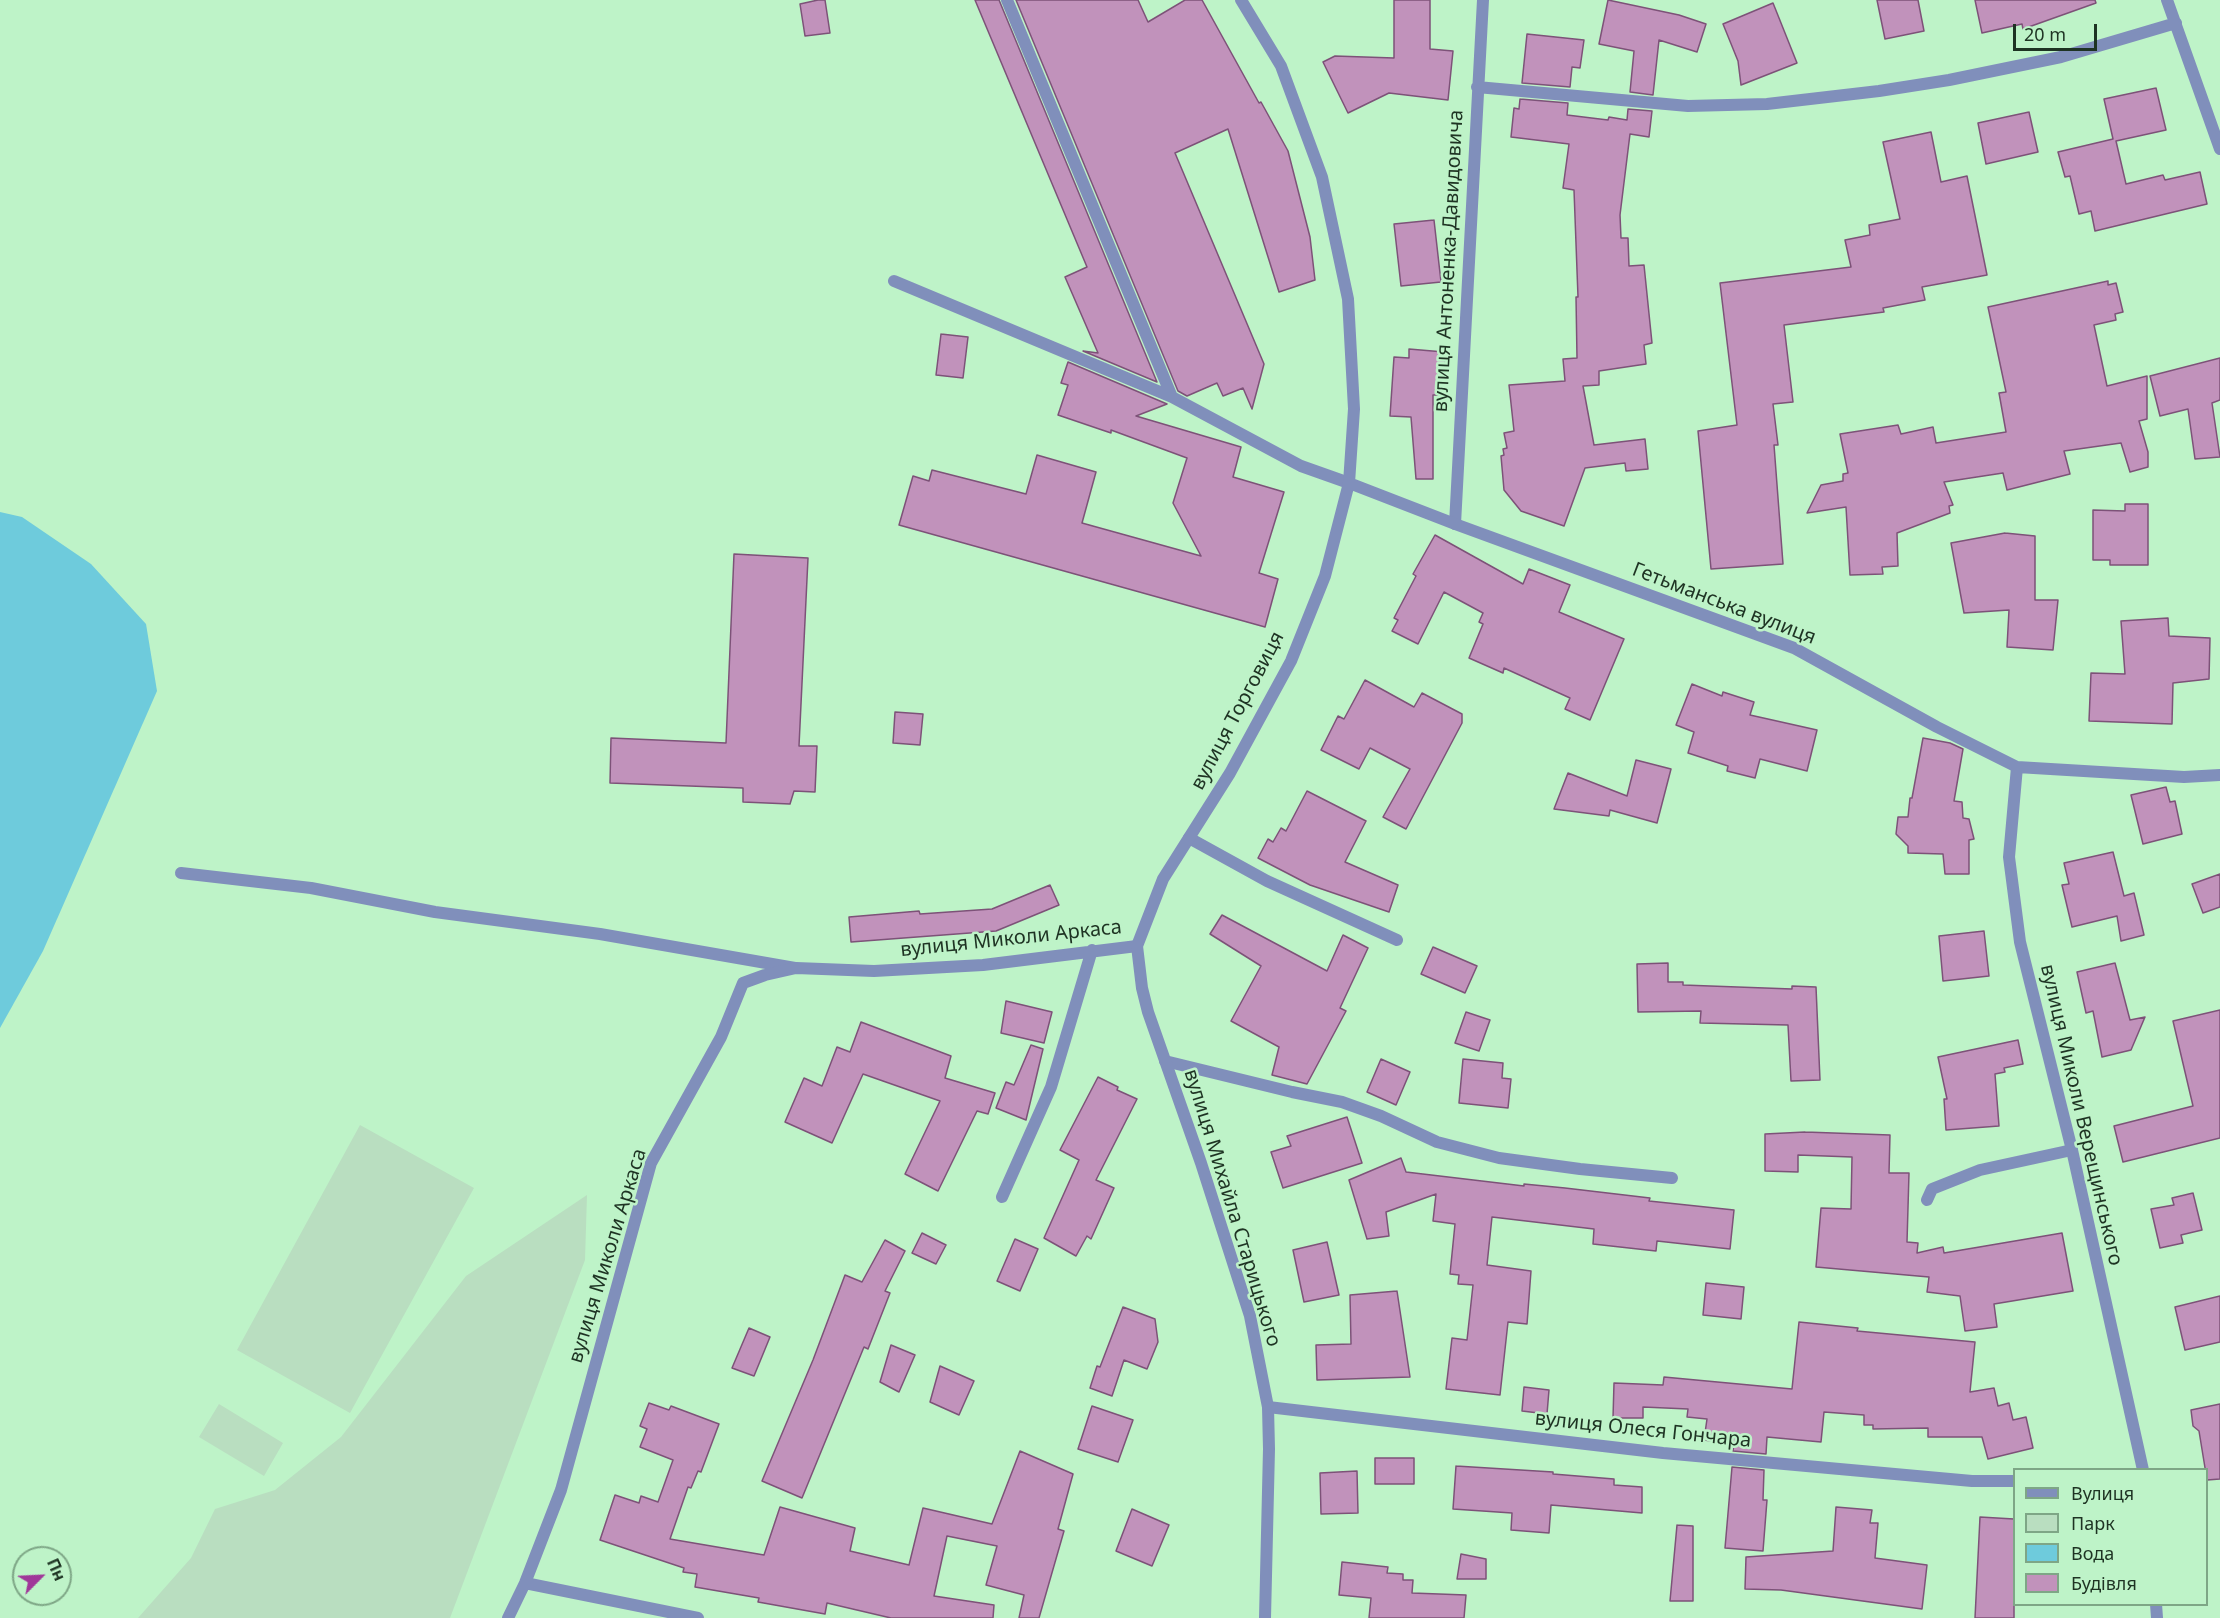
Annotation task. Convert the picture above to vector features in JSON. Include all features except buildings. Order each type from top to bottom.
[{"type":"street","points":[[1007,0],[1172,397]]},
{"type":"street","name":"вулиця Торговиця","points":[[1137,946],[1163,879],[1230,773],[1291,661],[1325,576],[1349,483],[1354,409],[1348,299],[1322,177],[1281,66],[1241,0]]},
{"type":"street","name":"вулиця Антоненка-Давидовича","points":[[1455,524],[1483,0]]},
{"type":"street","points":[[2167,0],[2220,149]]},
{"type":"street","points":[[1477,87],[1688,106],[1767,104],[1879,91],[1960,78],[2061,57],[2176,23]]},
{"type":"street","name":"Гетьманська вулиця","points":[[894,281],[1172,397],[1301,466],[1794,648],[1937,727],[2017,767],[2184,777],[2220,776]]},
{"type":"street","name":"вулиця Миколи Верещинського","points":[[2017,767],[2009,857],[2020,942],[2072,1150],[2143,1468]]},
{"type":"street","points":[[1189,838],[1267,881],[1397,940]]},
{"type":"street","points":[[181,873],[311,888],[435,912],[600,934],[796,968]]},
{"type":"street","name":"вулиця Миколи Аркаса","points":[[508,1618],[525,1583],[561,1490],[651,1163],[721,1037],[743,984],[765,975],[796,968],[874,971],[982,965],[1137,946]]},
{"type":"street","name":"вулиця Михайла Старицького","points":[[1137,946],[1142,988],[1148,1012],[1201,1163],[1250,1316],[1268,1407],[1265,1618]]},
{"type":"street","points":[[1002,1197],[1051,1087],[1092,950]]},
{"type":"street","name":"вулиця Михайла Старицького","points":[[1165,1061],[1342,1102],[1381,1116],[1437,1142],[1499,1158],[1672,1178]]},
{"type":"street","points":[[1927,1200],[1932,1189],[1980,1170],[2072,1150]]},
{"type":"street","name":"вулиця Олеся Гончара","points":[[1268,1407],[1663,1453],[1972,1481],[2013,1480]]},
{"type":"street","points":[[525,1583],[698,1618]]},
{"type":"green space","points":[[360,1125],[474,1188],[350,1413],[237,1350]]},
{"type":"green space","points":[[587,1195],[585,1260],[450,1618],[138,1618],[191,1558],[215,1509],[275,1490],[341,1437],[466,1276]]},
{"type":"green space","points":[[219,1404],[283,1443],[264,1476],[199,1437]]},
{"type":"water","points":[[0,512],[22,517],[91,564],[146,624],[157,691],[43,951],[0,1028]]}]
